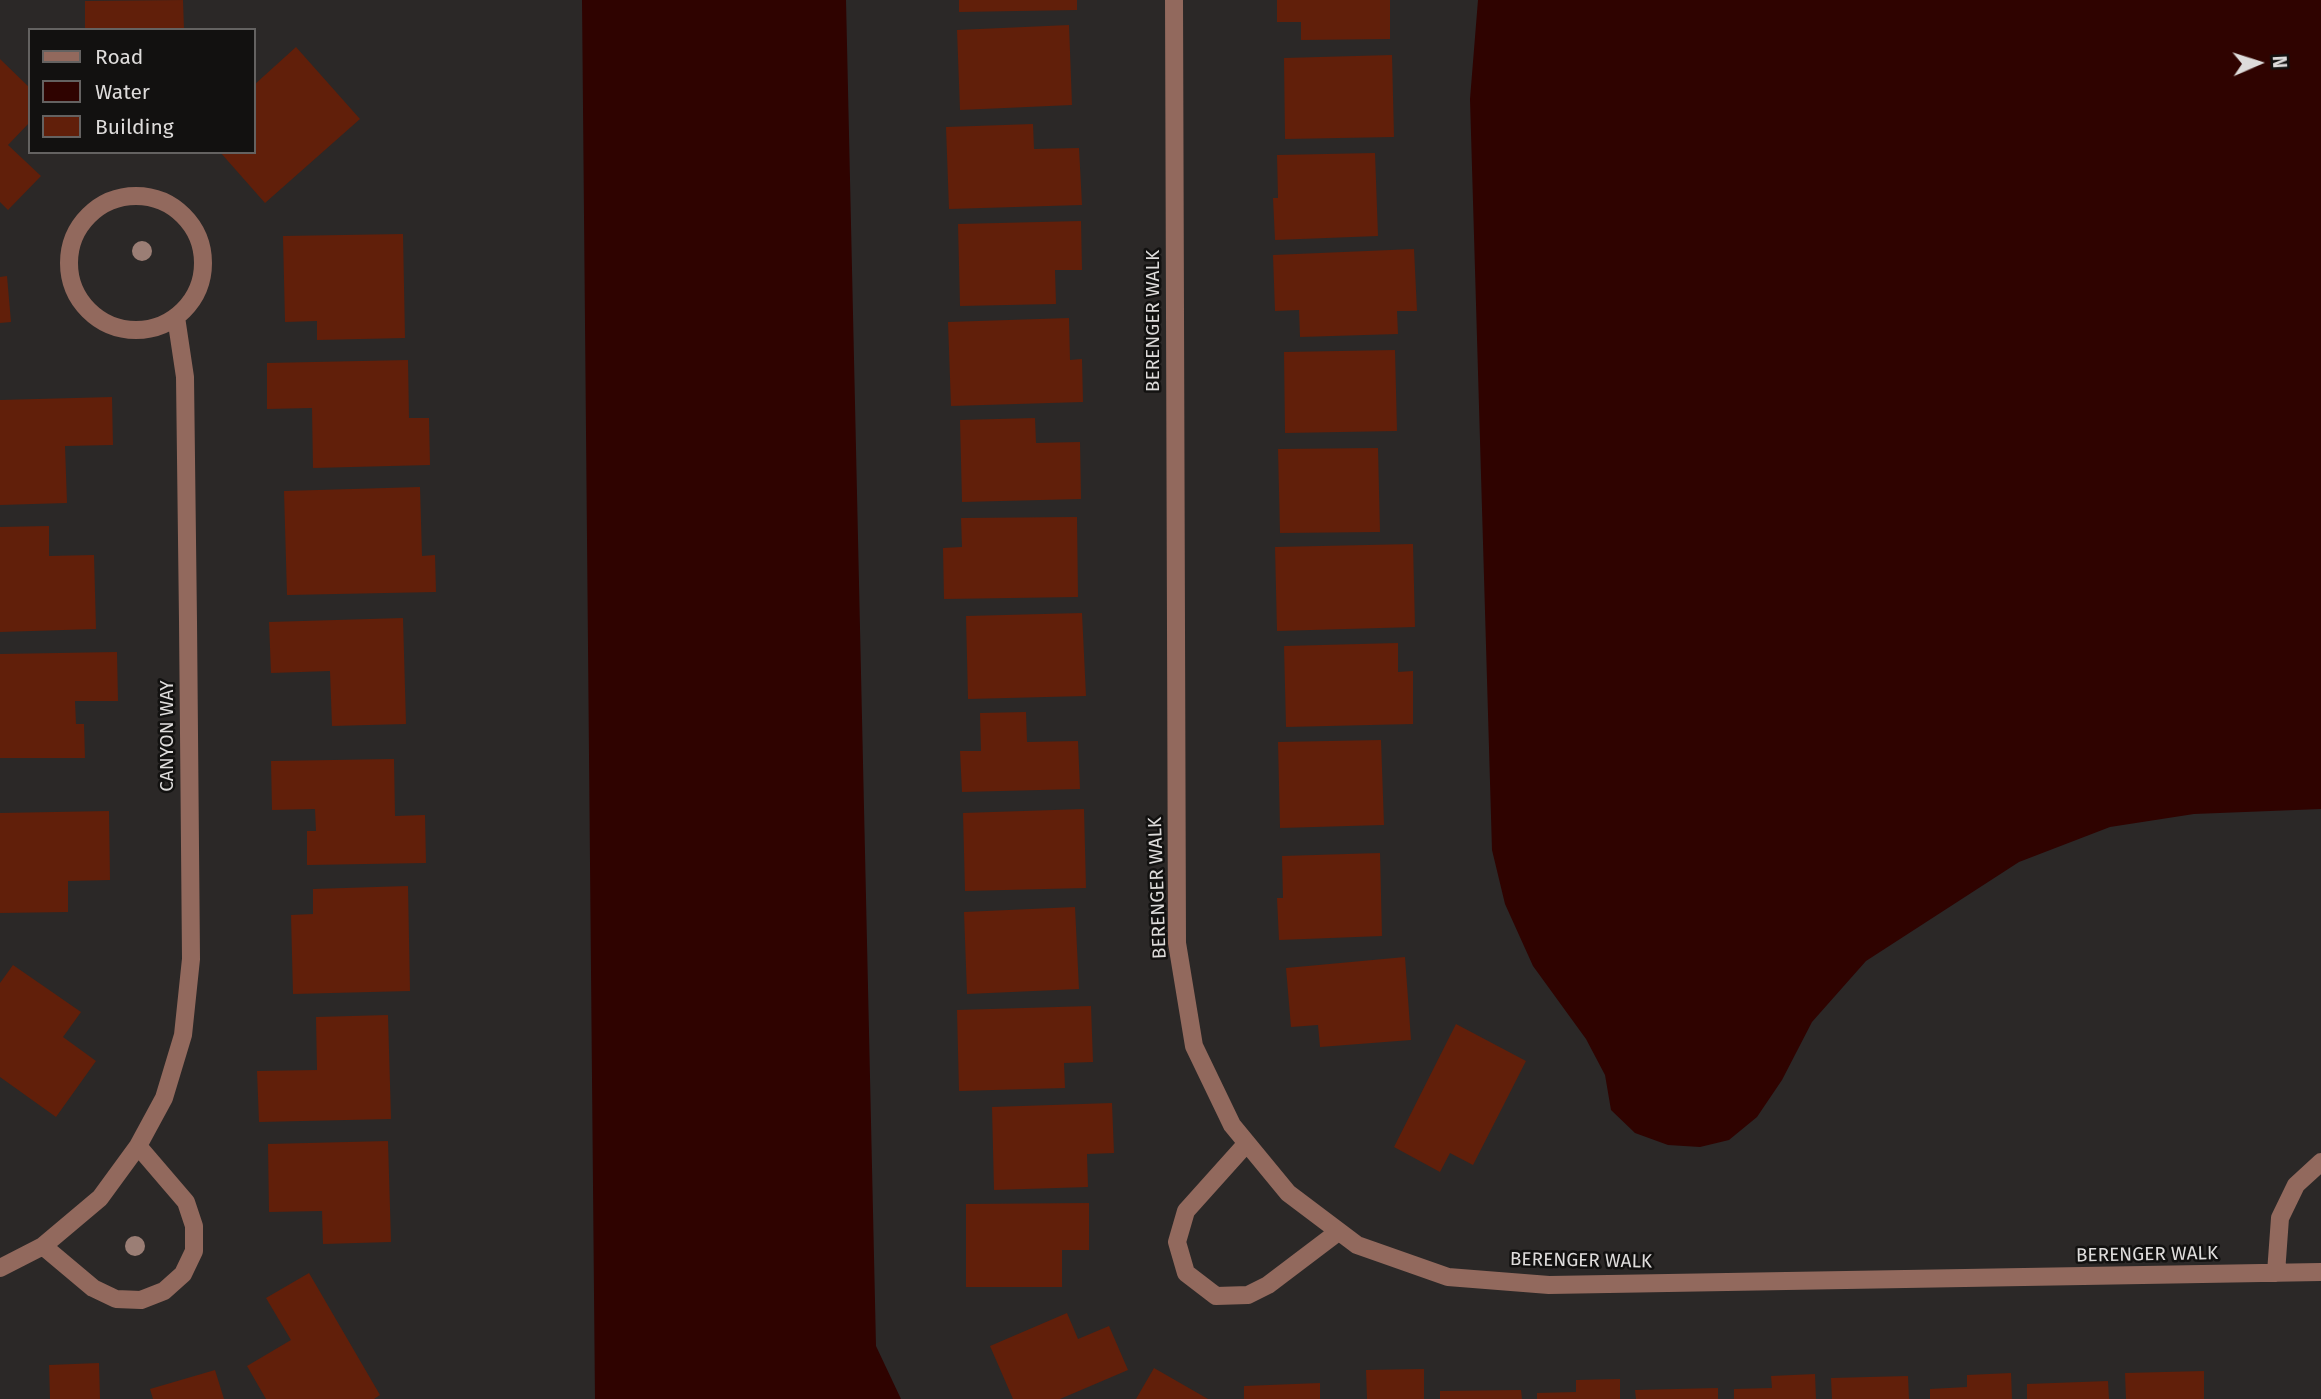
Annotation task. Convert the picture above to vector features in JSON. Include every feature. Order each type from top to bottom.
[{"type":"street","name":"BERENGER WALK","points":[[1174,0],[1177,943],[1194,1046],[1232,1125],[1288,1193],[1357,1245],[1448,1277],[1549,1285],[2321,1272]]},
{"type":"street","points":[[129,195],[151,196],[171,205],[188,219],[199,238],[204,260],[201,281],[191,302],[176,317],[156,328],[133,331],[111,326],[92,314],[77,297],[69,275],[69,253],[75,231],[89,213],[108,201],[129,195]]},
{"type":"street","name":"CANYON WAY","points":[[0,1268],[43,1246],[100,1198],[138,1146],[163,1098],[183,1035],[191,959],[185,377],[176,317]]},
{"type":"street","points":[[1247,1143],[1186,1211],[1177,1241],[1186,1273],[1216,1296],[1248,1295],[1268,1285],[1338,1233]]},
{"type":"street","points":[[43,1246],[93,1288],[116,1299],[141,1300],[164,1292],[183,1274],[194,1251],[194,1226],[186,1202],[138,1146]]},
{"type":"street","points":[[2276,1273],[2280,1218],[2296,1185],[2321,1162]]},
{"type":"water","points":[[582,0],[846,0],[876,1346],[901,1399],[595,1399]]},
{"type":"water","points":[[1478,0],[2321,0],[2321,809],[2194,814],[2110,827],[2019,862],[1866,961],[1812,1022],[1782,1080],[1757,1117],[1729,1140],[1700,1147],[1668,1145],[1635,1133],[1611,1110],[1605,1075],[1586,1039],[1533,966],[1505,904],[1492,850],[1470,99]]},
{"type":"building","points":[[183,0],[184,28],[85,28],[85,1]]},
{"type":"building","points":[[959,0],[1077,0],[1077,10],[959,12]]},
{"type":"building","points":[[1277,0],[1390,0],[1390,39],[1301,40],[1301,22],[1277,22]]},
{"type":"building","points":[[1069,25],[1072,105],[960,110],[957,30]]},
{"type":"building","points":[[296,47],[360,119],[265,203],[222,154],[256,154],[256,83]]},
{"type":"building","points":[[1392,55],[1394,137],[1285,139],[1284,58]]},
{"type":"building","points":[[0,59],[28,86],[28,124],[8,145],[41,176],[8,210],[0,202]]},
{"type":"building","points":[[1033,124],[1034,149],[1079,148],[1082,205],[949,209],[946,127]]},
{"type":"building","points":[[1375,153],[1378,236],[1275,240],[1273,198],[1278,198],[1277,155]]},
{"type":"building","points":[[1081,221],[1082,270],[1055,270],[1056,304],[960,306],[958,224]]},
{"type":"building","points":[[403,234],[405,338],[317,340],[317,321],[285,322],[283,236]]},
{"type":"building","points":[[1414,249],[1417,311],[1397,311],[1398,334],[1300,337],[1299,310],[1275,311],[1273,255]]},
{"type":"building","points":[[7,276],[11,322],[0,323],[0,277]]},
{"type":"building","points":[[1069,318],[1070,360],[1082,359],[1083,402],[951,406],[948,322]]},
{"type":"building","points":[[1395,350],[1397,431],[1285,433],[1284,352]]},
{"type":"building","points":[[408,360],[409,418],[429,418],[430,465],[313,468],[312,408],[267,409],[267,363]]},
{"type":"building","points":[[112,397],[113,445],[65,446],[67,503],[0,505],[0,400]]},
{"type":"building","points":[[1035,418],[1036,443],[1080,442],[1081,499],[962,502],[960,420]]},
{"type":"building","points":[[1378,448],[1380,532],[1280,533],[1278,449]]},
{"type":"building","points":[[420,487],[422,556],[435,555],[436,592],[287,595],[284,491]]},
{"type":"building","points":[[1077,517],[1078,597],[944,599],[943,548],[962,547],[961,518]]},
{"type":"building","points":[[49,526],[49,556],[94,555],[96,629],[0,632],[0,527]]},
{"type":"building","points":[[1413,544],[1415,627],[1277,631],[1275,547]]},
{"type":"building","points":[[1082,613],[1086,696],[968,699],[966,616]]},
{"type":"building","points":[[403,618],[406,724],[332,726],[330,671],[271,673],[269,622]]},
{"type":"building","points":[[1398,643],[1398,672],[1413,671],[1413,724],[1286,727],[1284,646]]},
{"type":"building","points":[[117,652],[118,701],[75,701],[76,724],[84,724],[85,758],[0,758],[0,654]]},
{"type":"building","points":[[1026,712],[1027,742],[1078,741],[1080,789],[962,792],[960,751],[981,751],[980,713]]},
{"type":"building","points":[[1381,740],[1384,825],[1280,828],[1278,742]]},
{"type":"building","points":[[394,759],[395,816],[425,815],[426,863],[307,865],[307,831],[316,831],[315,809],[272,810],[271,761]]},
{"type":"building","points":[[1084,809],[1086,888],[965,891],[963,813]]},
{"type":"building","points":[[109,811],[110,880],[68,881],[68,912],[0,913],[0,813]]},
{"type":"building","points":[[1380,853],[1382,936],[1279,940],[1277,898],[1283,898],[1282,856]]},
{"type":"building","points":[[408,886],[410,991],[293,994],[291,915],[313,914],[313,889]]},
{"type":"building","points":[[1075,907],[1079,989],[967,994],[964,912]]},
{"type":"building","points":[[1405,957],[1411,1040],[1320,1047],[1318,1025],[1291,1027],[1286,968]]},
{"type":"building","points":[[13,965],[81,1012],[63,1037],[96,1061],[56,1117],[0,1077],[0,983]]},
{"type":"building","points":[[1091,1006],[1093,1062],[1064,1063],[1065,1088],[959,1091],[957,1010]]},
{"type":"building","points":[[388,1015],[391,1119],[259,1122],[257,1071],[317,1070],[316,1017]]},
{"type":"building","points":[[1456,1024],[1526,1061],[1473,1165],[1450,1153],[1440,1172],[1394,1147]]},
{"type":"building","points":[[1112,1103],[1114,1153],[1087,1154],[1088,1187],[994,1190],[992,1107]]},
{"type":"building","points":[[388,1141],[391,1242],[323,1244],[322,1211],[269,1212],[268,1144]]},
{"type":"building","points":[[1089,1203],[1089,1250],[1062,1250],[1062,1287],[966,1287],[966,1204]]},
{"type":"building","points":[[309,1273],[380,1395],[374,1399],[266,1399],[247,1366],[291,1340],[266,1298]]},
{"type":"building","points":[[1067,1313],[1078,1339],[1109,1326],[1128,1370],[1060,1399],[1013,1399],[990,1346]]},
{"type":"building","points":[[99,1363],[100,1399],[50,1399],[49,1365]]},
{"type":"building","points":[[1154,1368],[1208,1399],[1136,1399]]},
{"type":"building","points":[[1424,1369],[1424,1399],[1367,1399],[1366,1370]]},
{"type":"building","points":[[215,1370],[224,1399],[153,1399],[150,1389]]},
{"type":"building","points":[[2204,1371],[2204,1399],[2126,1399],[2125,1373]]},
{"type":"building","points":[[2011,1373],[2012,1399],[1930,1399],[1930,1389],[1967,1387],[1967,1375]]},
{"type":"building","points":[[1815,1374],[1816,1399],[1734,1399],[1734,1389],[1772,1388],[1771,1376]]},
{"type":"building","points":[[1908,1376],[1909,1399],[1832,1399],[1831,1378]]},
{"type":"building","points":[[1620,1379],[1620,1399],[1537,1399],[1537,1393],[1576,1392],[1576,1380]]},
{"type":"building","points":[[2108,1381],[2109,1399],[2027,1399],[2027,1384]]},
{"type":"building","points":[[1320,1383],[1320,1399],[1244,1399],[1244,1386]]},
{"type":"building","points":[[1718,1388],[1718,1399],[1636,1399],[1635,1390]]},
{"type":"building","points":[[1521,1390],[1522,1399],[1440,1399],[1440,1391]]}]
